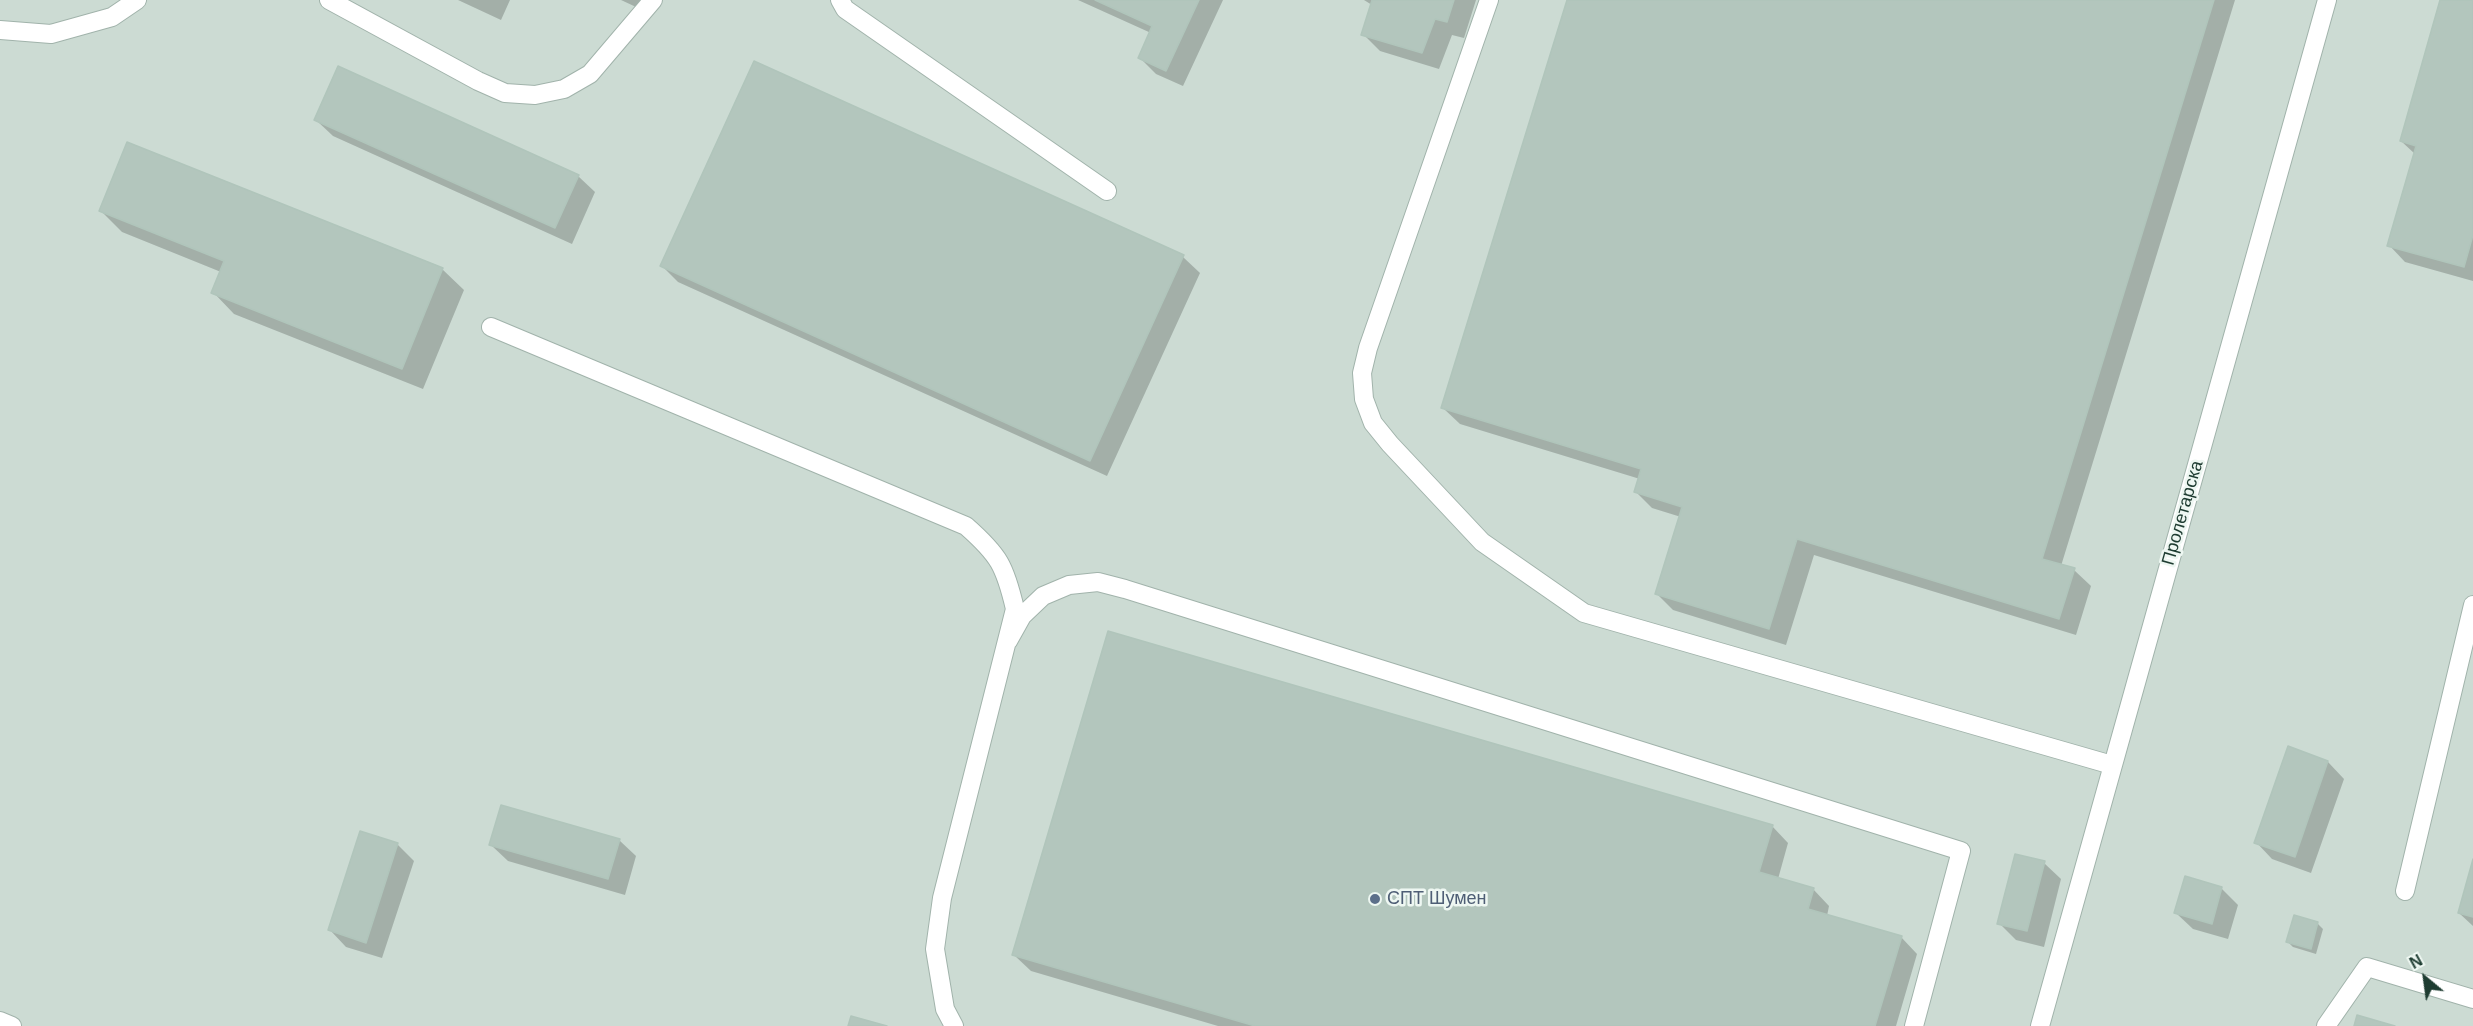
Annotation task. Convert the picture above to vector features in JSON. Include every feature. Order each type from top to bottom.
[{"type":"street","points":[[0,30],[51,34],[112,17],[137,0]]},
{"type":"street","points":[[329,0],[478,81],[505,93],[535,95],[564,89],[590,74],[653,0]]},
{"type":"street","points":[[840,0],[845,9],[1107,191]]},
{"type":"street","points":[[1489,0],[1368,348],[1362,373],[1364,399],[1373,423],[1390,444],[1482,542],[1584,613],[2112,765]]},
{"type":"street","name":"Пролетарска","points":[[2040,1026],[2326,0]]},
{"type":"street","points":[[491,327],[966,526],[990,548],[1008,576],[1015,609],[942,898],[936,949],[945,1010],[954,1026]]},
{"type":"street","points":[[1008,641],[1022,616],[1043,597],[1069,585],[1098,582],[1961,851],[1914,1026]]},
{"type":"street","points":[[2405,891],[2473,605]]},
{"type":"street","points":[[2326,1026],[2367,967],[2473,999]]},
{"type":"street","points":[[0,1021],[12,1026]]},
{"type":"shaded area","points":[[0,0],[2473,0],[2473,1026],[0,1026]]},
{"type":"building","points":[[1095,0],[1199,0],[1166,71],[1138,58],[1152,26]]},
{"type":"building","points":[[1372,0],[1454,0],[1447,22],[1435,19],[1422,53],[1361,35]]},
{"type":"building","points":[[1567,0],[2214,0],[2042,559],[2075,568],[2059,619],[1797,539],[1769,629],[1655,594],[1682,507],[1634,492],[1641,469],[1441,408]]},
{"type":"building","points":[[2440,0],[2473,0],[2473,235],[2464,267],[2387,246],[2416,146],[2400,141]]},
{"type":"building","points":[[754,61],[1184,255],[1090,461],[660,266]]},
{"type":"building","points":[[338,66],[579,175],[555,228],[314,120]]},
{"type":"building","points":[[127,142],[443,268],[402,369],[211,293],[224,261],[99,211]]},
{"type":"building","points":[[1108,631],[1773,825],[1759,872],[1814,888],[1808,909],[1902,936],[1875,1026],[1255,1026],[1012,955]]},
{"type":"building","points":[[2288,746],[2328,761],[2295,857],[2254,843]]},
{"type":"building","points":[[501,805],[620,839],[608,879],[489,845]]},
{"type":"building","points":[[360,831],[398,843],[366,943],[328,930]]},
{"type":"building","points":[[2015,854],[2045,861],[2027,931],[1997,924]]},
{"type":"building","points":[[2473,859],[2473,917],[2458,913]]},
{"type":"building","points":[[2185,876],[2222,887],[2212,924],[2174,913]]},
{"type":"building","points":[[2294,915],[2318,922],[2311,949],[2286,942]]},
{"type":"building","points":[[2357,1015],[2395,1026],[2354,1026]]},
{"type":"building","points":[[851,1016],[887,1026],[848,1026]]},
{"type":"place","name":"СПТ Шумен","points":[[1375,899]]}]
